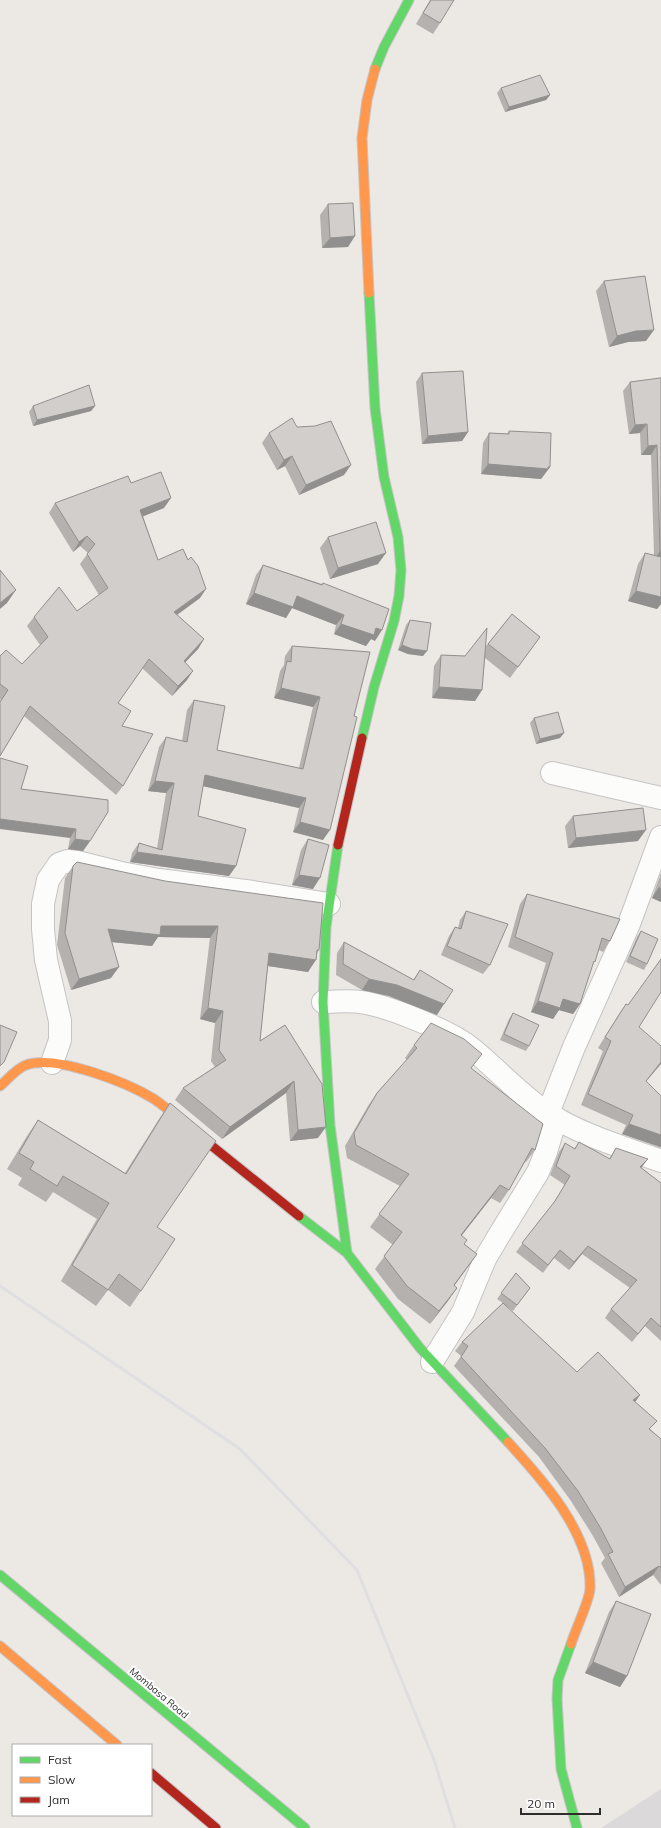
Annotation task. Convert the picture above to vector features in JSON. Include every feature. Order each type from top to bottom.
[{"type":"main road","points":[[347,1253],[330,1125],[323,1002],[323,970],[329,904],[342,827],[375,681],[388,644],[399,596],[401,570],[398,537],[384,477],[375,408],[362,138],[365,112],[373,76],[384,48],[410,0]]},
{"type":"main road","points":[[0,1086],[24,1065],[35,1063],[52,1063],[69,1066],[124,1083],[155,1100],[253,1180],[347,1253],[432,1362],[530,1465],[545,1484],[575,1531],[586,1559],[590,1578],[590,1590],[558,1680],[557,1699],[561,1769],[577,1828]]},
{"type":"main road","name":"Mombasa Road","points":[[0,1575],[305,1828]]},
{"type":"main road","points":[[0,1646],[116,1744]]},
{"type":"main road","points":[[152,1775],[216,1828]]},
{"type":"street","points":[[552,773],[661,798]]},
{"type":"street","points":[[432,1362],[462,1312],[485,1259],[538,1172],[546,1152],[552,1116],[574,1047],[629,924],[661,837]]},
{"type":"street","points":[[52,1063],[60,1040],[60,1021],[46,960],[43,929],[43,904],[48,880],[59,864],[68,861],[77,862],[121,873],[159,880],[267,894],[329,904]]},
{"type":"street","points":[[323,1002],[358,1002],[375,1005],[452,1035],[470,1047],[526,1096],[552,1116],[576,1129],[661,1161]]},
{"type":"shaded area","points":[[661,1789],[661,1828],[601,1828]]},
{"type":"building","points":[[431,0],[454,0],[440,23],[423,13]]},
{"type":"building","points":[[540,75],[550,95],[509,107],[501,88]]},
{"type":"building","points":[[353,203],[355,236],[330,238],[328,204]]},
{"type":"building","points":[[645,276],[654,330],[636,331],[617,336],[604,281]]},
{"type":"building","points":[[463,371],[468,432],[428,436],[422,373]]},
{"type":"building","points":[[661,378],[660,551],[657,445],[648,446],[647,424],[635,425],[630,382]]},
{"type":"building","points":[[89,385],[95,406],[37,420],[33,406]]},
{"type":"building","points":[[292,418],[297,427],[315,426],[331,421],[351,465],[306,485],[292,456],[284,460],[269,433]]},
{"type":"building","points":[[509,431],[551,433],[550,467],[548,467],[548,469],[488,464],[489,433],[509,434]]},
{"type":"building","points":[[161,472],[171,498],[140,510],[158,560],[183,549],[188,560],[191,557],[198,566],[206,589],[174,612],[204,639],[184,661],[193,671],[178,686],[149,659],[118,703],[131,711],[122,726],[153,734],[123,786],[30,706],[0,756],[0,702],[8,690],[0,684],[0,656],[6,650],[22,664],[48,637],[34,617],[59,587],[77,611],[108,588],[87,554],[95,544],[87,536],[79,542],[55,503],[128,476],[131,483]]},
{"type":"building","points":[[376,522],[386,553],[338,568],[328,537]]},
{"type":"building","points":[[645,553],[661,557],[661,597],[636,591]]},
{"type":"building","points":[[263,565],[322,585],[323,583],[389,609],[382,630],[376,628],[374,635],[341,624],[344,615],[297,596],[293,607],[254,593]]},
{"type":"building","points":[[0,570],[16,590],[0,603]]},
{"type":"building","points":[[512,614],[540,637],[518,667],[488,644]]},
{"type":"building","points":[[410,620],[431,623],[427,651],[412,649],[402,645]]},
{"type":"building","points":[[487,628],[482,690],[439,687],[441,655],[465,656]]},
{"type":"building","points":[[292,646],[370,652],[354,716],[357,717],[330,830],[300,822],[306,798],[205,775],[198,816],[246,829],[236,866],[137,852],[139,843],[162,850],[174,783],[155,781],[166,737],[187,742],[194,700],[225,706],[217,750],[303,769],[320,697],[281,688],[287,661],[291,662]]},
{"type":"building","points":[[558,712],[564,733],[540,739],[534,718]]},
{"type":"building","points":[[0,758],[28,766],[21,789],[108,800],[108,812],[90,841],[75,839],[76,829],[0,819]]},
{"type":"building","points":[[643,808],[646,830],[576,838],[573,816]]},
{"type":"building","points":[[308,839],[329,845],[320,878],[299,875]]},
{"type":"building","points":[[77,862],[165,881],[323,903],[319,950],[317,950],[316,960],[269,953],[260,1041],[285,1025],[322,1084],[326,1127],[298,1130],[294,1081],[230,1127],[183,1088],[226,1060],[219,1050],[223,1011],[208,1008],[218,926],[161,926],[160,935],[108,929],[119,967],[79,979],[65,933],[73,866]]},
{"type":"building","points":[[527,894],[620,919],[610,941],[602,938],[580,1004],[563,999],[560,1008],[538,1001],[553,953],[515,937]]},
{"type":"building","points":[[466,911],[508,924],[490,965],[447,946],[455,927],[461,929]]},
{"type":"building","points":[[641,931],[658,939],[647,964],[630,956]]},
{"type":"building","points":[[344,942],[414,980],[420,970],[453,990],[444,1004],[397,985],[369,979],[343,964]]},
{"type":"building","points":[[661,959],[661,992],[639,1027],[661,1046],[661,1062],[646,1081],[661,1096],[661,1135],[629,1124],[633,1115],[588,1094],[611,1041],[605,1037],[626,1004],[628,1005]]},
{"type":"building","points":[[513,1013],[539,1025],[529,1046],[504,1034]]},
{"type":"building","points":[[431,1023],[464,1039],[482,1054],[471,1068],[543,1124],[535,1150],[532,1148],[509,1190],[500,1185],[461,1235],[467,1240],[464,1244],[477,1254],[454,1285],[457,1288],[439,1311],[407,1286],[384,1256],[402,1232],[379,1214],[409,1174],[356,1145],[354,1133],[377,1093],[417,1048],[414,1045]]},
{"type":"building","points":[[0,1025],[17,1032],[4,1062],[0,1066]]},
{"type":"building","points":[[170,1103],[216,1141],[157,1227],[175,1239],[141,1291],[119,1274],[108,1290],[72,1265],[109,1203],[63,1176],[57,1186],[30,1169],[34,1162],[19,1153],[38,1120],[126,1174]]},
{"type":"building","points":[[579,1142],[610,1159],[616,1148],[648,1159],[640,1167],[661,1183],[661,1327],[651,1318],[638,1334],[611,1309],[637,1280],[588,1246],[574,1262],[560,1250],[548,1265],[522,1243],[555,1201],[570,1176],[556,1166],[565,1143],[575,1149]]},
{"type":"building","points":[[516,1273],[530,1288],[517,1305],[501,1293]]},
{"type":"building","points":[[503,1303],[577,1372],[598,1352],[640,1395],[633,1400],[657,1421],[649,1429],[661,1439],[661,1568],[659,1566],[625,1587],[608,1554],[613,1552],[578,1491],[545,1448],[461,1357],[468,1346],[462,1342]]},
{"type":"building","points":[[616,1601],[651,1614],[627,1676],[593,1662]]},
{"type":"railway","points":[[0,1286],[240,1449],[357,1570],[434,1760],[455,1828]]},
{"type":"traffic: fast","points":[[375,69],[384,47],[409,0]]},
{"type":"traffic: fast","points":[[362,738],[374,687],[394,621],[399,596],[401,570],[398,537],[384,477],[375,408],[369,293]]},
{"type":"traffic: fast","points":[[338,845],[326,927],[323,1002],[330,1125],[347,1253]]},
{"type":"traffic: fast","points":[[299,1216],[347,1253],[420,1348],[508,1442]]},
{"type":"traffic: fast","points":[[0,1575],[305,1828]]},
{"type":"traffic: fast","points":[[571,1644],[558,1680],[557,1699],[561,1769],[577,1828]]},
{"type":"traffic: slow","points":[[369,293],[362,138],[367,100],[375,69]]},
{"type":"traffic: slow","points":[[0,1086],[16,1071],[26,1065],[55,1063],[73,1067],[110,1078],[142,1092],[160,1103],[197,1134]]},
{"type":"traffic: slow","points":[[508,1442],[549,1490],[574,1528],[583,1548],[588,1568],[590,1589],[571,1644]]},
{"type":"traffic: slow","points":[[0,1646],[116,1744]]},
{"type":"traffic: jam","points":[[338,845],[362,738]]},
{"type":"traffic: jam","points":[[197,1134],[299,1216]]},
{"type":"traffic: jam","points":[[152,1774],[216,1828]]}]
